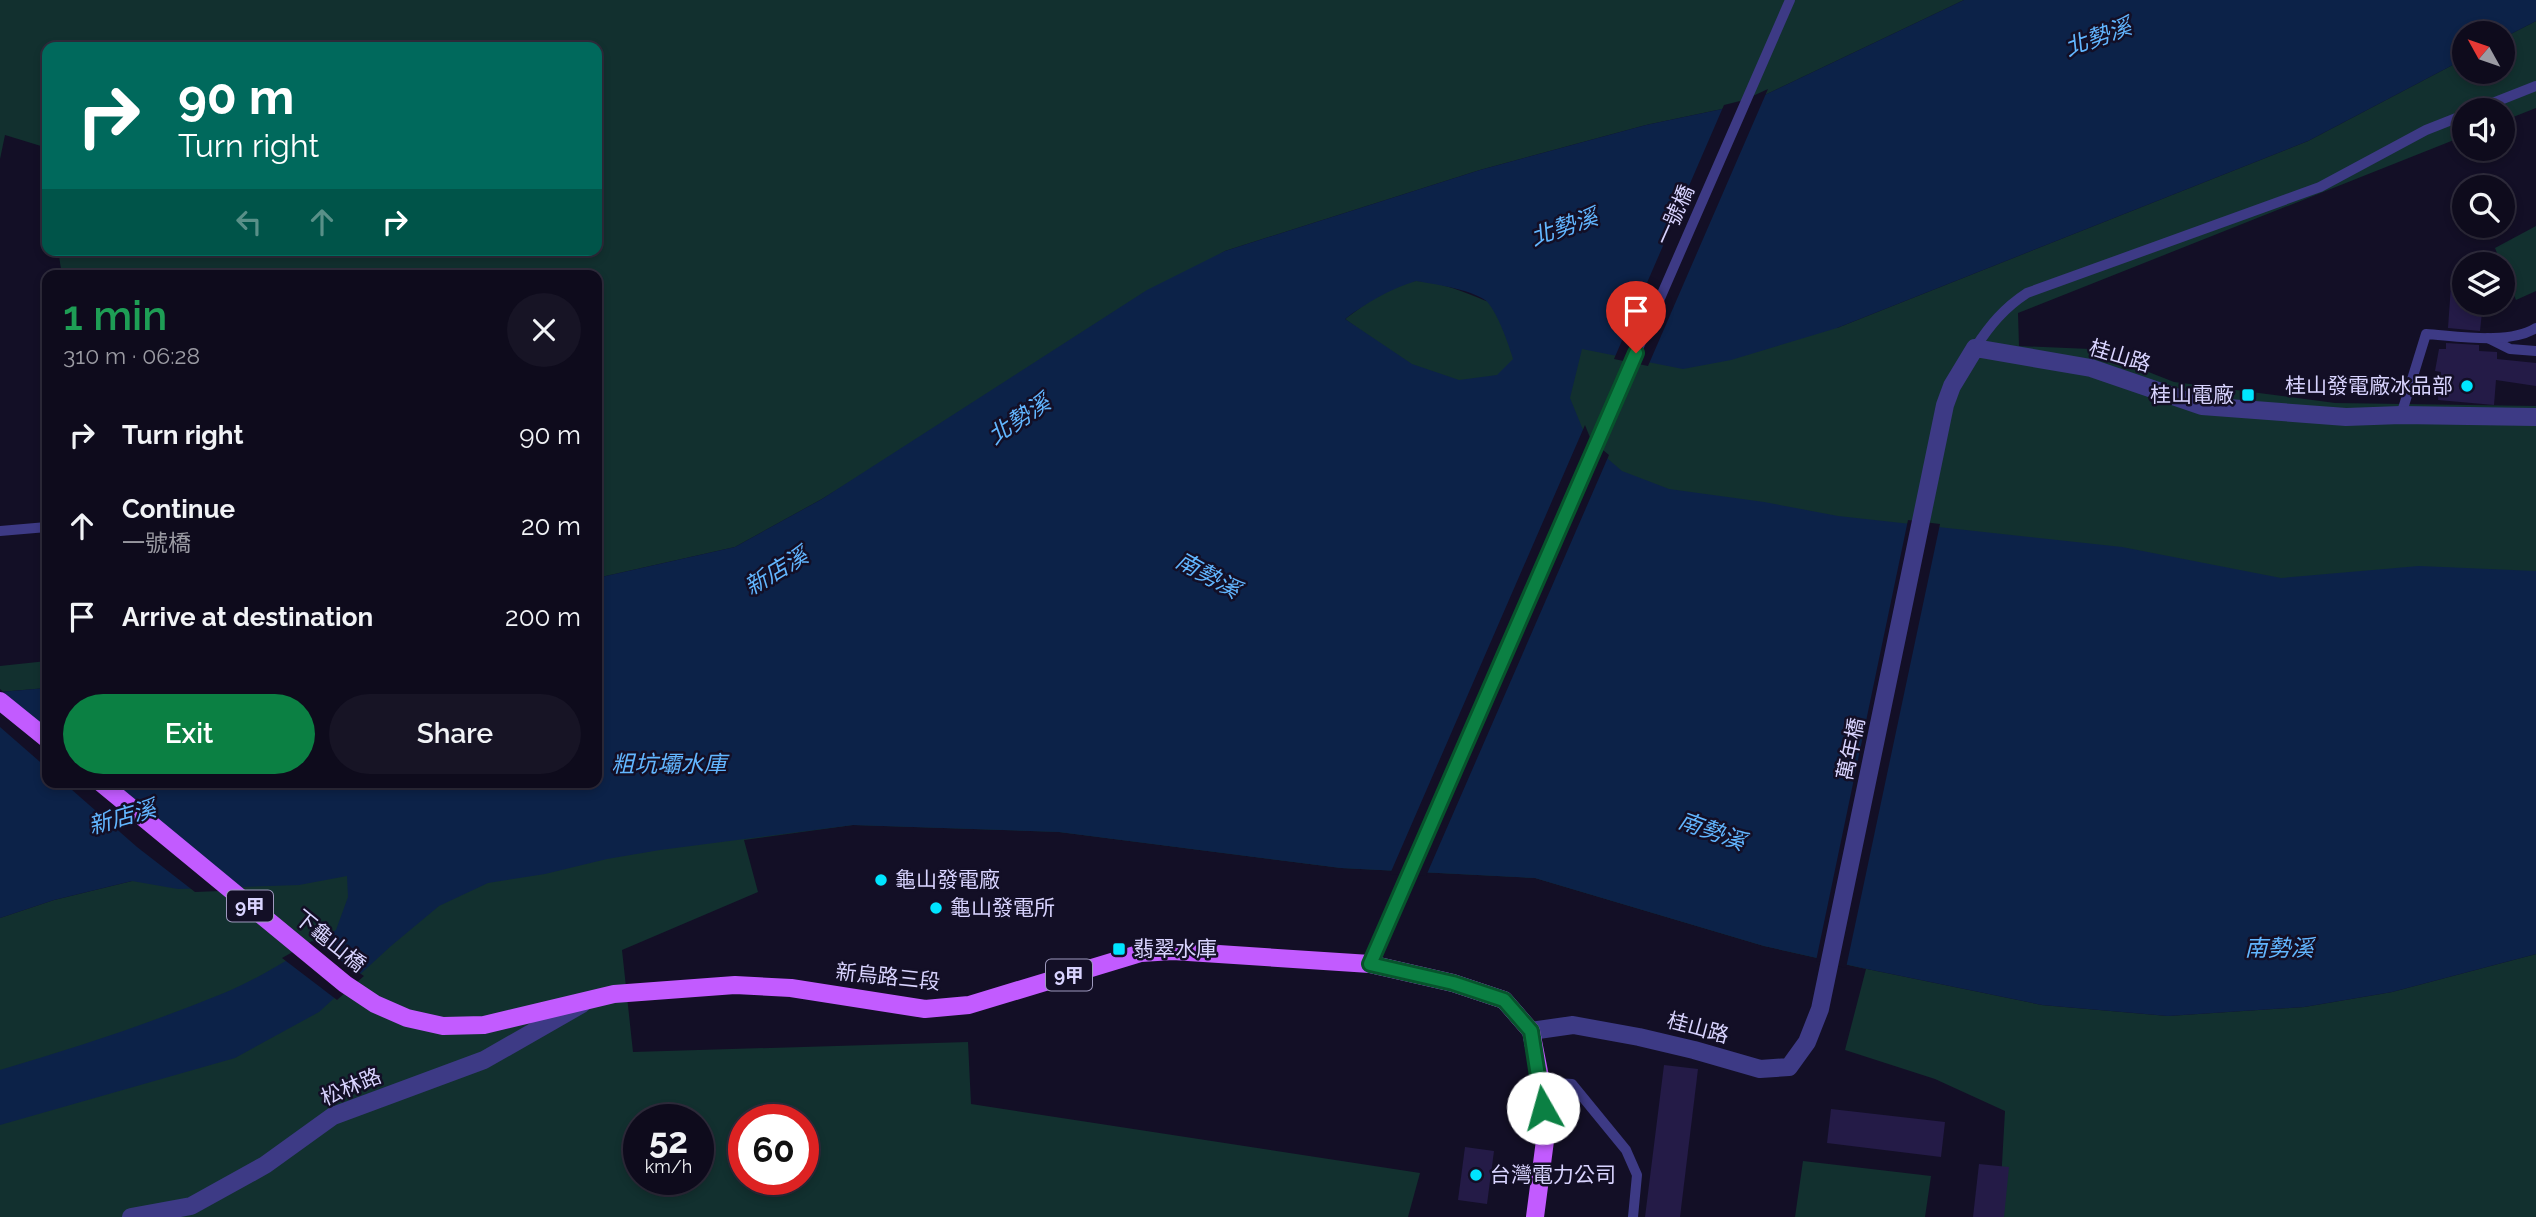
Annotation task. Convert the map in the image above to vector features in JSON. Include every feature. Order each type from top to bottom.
[{"type":"main road","points":[[0,701],[42,735]]},
{"type":"main road","name":"下龜山橋","points":[[107,788],[345,984],[375,1004],[407,1018]]},
{"type":"main road","name":"新烏路三段","points":[[407,1018],[443,1026],[484,1025],[592,998],[735,985],[791,988],[925,1009],[969,1005],[1141,953],[1173,951],[1370,964],[1453,983],[1504,1000],[1531,1031],[1541,1082],[1546,1133],[1535,1217]]},
{"type":"street","name":"桂山路","points":[[1975,348],[2091,368],[2202,406],[2346,417],[2536,417]]},
{"type":"street","name":"萬年橋","points":[[1821,1009],[1945,405],[1952,386],[1975,348]]},
{"type":"street","name":"松林路","points":[[131,1217],[191,1206],[265,1165],[333,1116],[484,1060],[592,998]]},
{"type":"street","name":"桂山路","points":[[1531,1031],[1573,1026],[1639,1037],[1760,1069],[1789,1067],[1807,1042],[1821,1009]]},
{"type":"lane","name":"一號橋","points":[[1370,964],[1790,0]]},
{"type":"lane","points":[[2506,98],[2536,86]]},
{"type":"lane","points":[[1975,348],[1992,322],[2008,305],[2027,293],[2320,187],[2426,130],[2452,120]]},
{"type":"lane","points":[[2401,415],[2426,334],[2488,337],[2524,335],[2536,328]]},
{"type":"lane","points":[[2488,337],[2510,349],[2536,351]]},
{"type":"lane","points":[[0,531],[42,527]]},
{"type":"lane","points":[[1541,1082],[1572,1084],[1626,1150],[1637,1175],[1633,1217]]},
{"type":"green space","points":[[0,0],[1964,0],[1746,104],[1646,125],[1480,170],[1225,251],[822,499],[735,547],[602,577],[602,270],[61,270],[59,256],[602,256],[602,42],[42,42],[42,152],[41,146],[5,135],[0,159]]},
{"type":"green space","points":[[2536,21],[2536,108],[2515,116],[2515,98],[2452,98],[2452,141],[2018,313],[2019,346],[2090,349],[2174,382],[2335,403],[2536,406],[2536,779],[2140,897],[1345,319],[1389,290],[1417,281],[1444,285],[1486,301],[1837,328],[2308,141],[2452,65],[2452,84],[2515,84],[2515,32]]},
{"type":"green space","points":[[2536,226],[2536,291],[2516,300],[2515,252],[2497,252],[2495,248]]},
{"type":"green space","points":[[783,650],[1867,969],[2042,1005],[2168,1016],[2304,1007],[2392,992],[2536,954],[2536,1217],[1999,1217],[2005,1111],[1935,1079],[1845,1050],[1866,969],[1764,946],[1535,878],[1341,868],[1059,832],[853,825],[744,840],[758,892],[622,950],[633,1052],[968,1042],[971,1104],[1420,1173],[1408,1217],[0,1217],[0,918],[54,900],[569,788],[602,788],[602,778]]},
{"type":"green space","points":[[42,662],[42,688],[0,692],[0,666]]},
{"type":"green space","points":[[1803,1161],[1931,1176],[1925,1217],[1795,1217]]},
{"type":"water","points":[[1964,0],[2536,0],[2536,21],[2515,32],[2515,21],[2452,21],[2452,65],[2308,141],[1837,328],[1731,360],[1683,369],[1582,349],[1570,398],[1588,442],[1622,471],[1669,489],[1764,502],[1838,516],[2122,547],[2281,578],[2419,566],[2536,571],[2536,954],[2392,992],[2304,1007],[2168,1016],[2042,1005],[1867,969],[1764,946],[1535,878],[1341,868],[1059,832],[853,825],[660,850],[488,883],[439,906],[319,1012],[235,1058],[0,1125],[0,1070],[141,1025],[253,980],[336,930],[348,897],[347,876],[299,885],[178,889],[132,881],[54,900],[0,918],[0,692],[42,688],[42,788],[602,788],[602,577],[735,547],[822,499],[1147,290],[1225,251],[1480,170],[1646,125],[1746,104]],"holes":[[[1416,281],[1470,293],[1489,304],[1502,327],[1513,359],[1497,375],[1459,380],[1412,364],[1345,319],[1388,292]]]},
{"type":"pier","points":[[1768,89],[1648,366],[1614,359],[1724,105],[1744,100]]},
{"type":"pier","points":[[1585,425],[1591,440],[1609,455],[1426,876],[1390,874]]},
{"type":"pier","points":[[1908,520],[1940,524],[1846,968],[1816,961]]},
{"type":"pier","points":[[0,689],[42,725],[42,764],[0,727]]},
{"type":"pier","points":[[70,788],[117,788],[245,890],[195,892],[137,847]]},
{"type":"pier","points":[[312,941],[364,976],[337,1000],[282,958]]},
{"type":"building","points":[[2452,271],[2452,315],[2482,315],[2480,331],[2448,328]]},
{"type":"building","name":"桂山發電廠冰品部","points":[[2446,343],[2479,345],[2479,351],[2497,352],[2497,359],[2536,363],[2536,386],[2496,380],[2494,405],[2438,400],[2441,372],[2435,371],[2439,349],[2446,349]]},
{"type":"building","points":[[1664,1065],[1698,1069],[1680,1217],[1645,1217]]},
{"type":"building","points":[[1831,1109],[1945,1122],[1941,1157],[1827,1143]]},
{"type":"building","name":"台灣電力公司","points":[[1465,1147],[1494,1151],[1487,1204],[1458,1200]]},
{"type":"building","points":[[1979,1164],[2009,1167],[2004,1217],[1973,1217]]},
{"type":"place","name":"桂山發電廠冰品部","points":[[2467,386]]},
{"type":"place","name":"桂山電廠","points":[[2248,395]]},
{"type":"place","name":"龜山發電廠","points":[[881,880]]},
{"type":"place","name":"龜山發電所","points":[[936,908]]},
{"type":"place","name":"翡翠水庫","points":[[1119,949]]},
{"type":"place","name":"台灣電力公司","points":[[1476,1175]]},
{"type":"route","points":[[1543,1108],[1531,1031],[1504,1000],[1453,983],[1370,964],[1636,353]]},
{"type":"water label","name":"北勢溪","points":[[2098,37]]},
{"type":"water label","name":"北勢溪","points":[[1564,227]]},
{"type":"water label","name":"北勢溪","points":[[1019,419]]},
{"type":"water label","name":"新店溪","points":[[776,571]]},
{"type":"water label","name":"南勢溪","points":[[1208,575]]},
{"type":"water label","name":"粗坑壩水庫","points":[[669,764]]},
{"type":"water label","name":"新店溪","points":[[122,817]]},
{"type":"water label","name":"南勢溪","points":[[1712,831]]},
{"type":"water label","name":"南勢溪","points":[[2279,948]]}]
